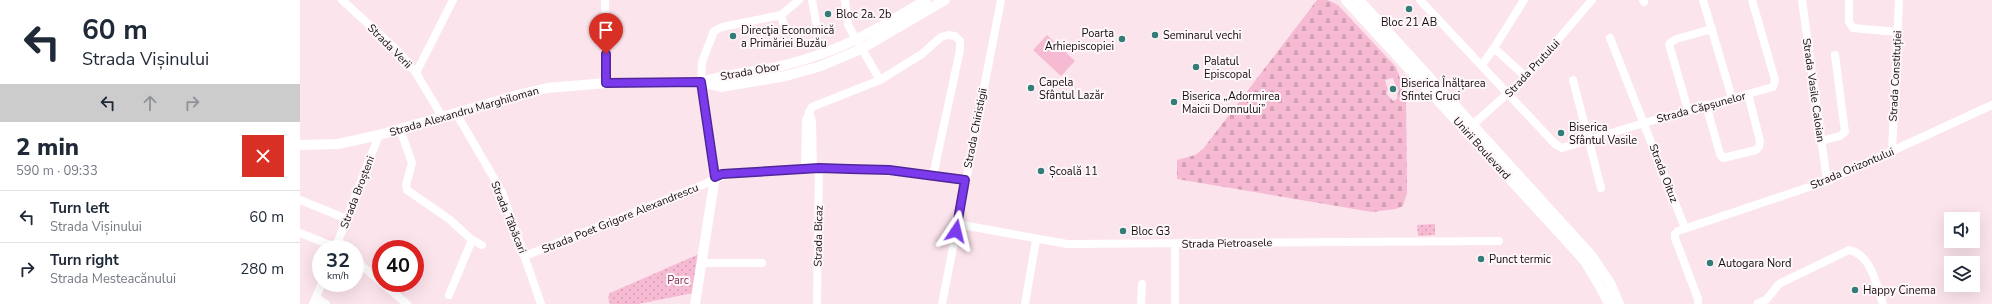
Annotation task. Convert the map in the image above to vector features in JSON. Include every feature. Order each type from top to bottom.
[{"type":"main road","name":"Strada Obor","points":[[859,45],[926,0]]},
{"type":"main road","name":"Strada Obor","points":[[701,82],[721,87],[786,76],[821,66],[945,0]]},
{"type":"main road","name":"Unirii Boulevard","points":[[1352,2],[1592,255],[1610,283],[1619,304]]},
{"type":"main road","name":"Strada Alexandru Marghiloman","points":[[300,146],[338,144],[379,135],[443,118],[528,92],[547,88],[606,83],[701,82]]},
{"type":"main road","points":[[695,304],[715,177],[701,82]]},
{"type":"main road","name":"Unirii Boulevard","points":[[1470,128],[1584,260],[1602,288],[1609,304]]},
{"type":"street","name":"Strada Verii","points":[[342,0],[400,53],[416,73],[443,118]]},
{"type":"street","points":[[416,73],[453,0]]},
{"type":"street","points":[[605,0],[606,83]]},
{"type":"street","points":[[701,82],[702,62],[714,31],[722,27],[781,15],[799,0]]},
{"type":"street","points":[[812,0],[816,22]]},
{"type":"street","points":[[845,0],[848,25],[880,80]]},
{"type":"street","name":"Strada Chiristigii","points":[[942,304],[1001,0]]},
{"type":"street","points":[[1341,0],[1352,2]]},
{"type":"street","points":[[1420,0],[1508,94]]},
{"type":"street","points":[[1482,65],[1524,0]]},
{"type":"street","name":"Strada Prutului","points":[[1470,128],[1526,77],[1592,0]]},
{"type":"street","points":[[1703,0],[1732,98]]},
{"type":"street","name":"Strada Căpșunelor","points":[[1508,94],[1559,147],[1566,147],[1775,85],[1775,80],[1752,0]]},
{"type":"street","name":"Strada Vasile Caloian","points":[[1802,0],[1827,181]]},
{"type":"street","points":[[1849,0],[1849,22],[1853,28],[1897,32]]},
{"type":"street","name":"Strada Constituției","points":[[1892,151],[1899,0]]},
{"type":"street","points":[[781,15],[784,26]]},
{"type":"street","points":[[1688,110],[1669,44],[1676,39],[1712,29]]},
{"type":"street","points":[[812,169],[812,121],[809,112],[815,105],[880,80],[922,54],[941,37],[948,35],[955,36],[960,41],[960,50],[934,176]]},
{"type":"street","name":"Strada Oituz","points":[[1610,38],[1685,228]]},
{"type":"street","points":[[1494,48],[1526,77]]},
{"type":"street","points":[[1822,141],[1840,136],[1845,132],[1835,55]]},
{"type":"street","points":[[1573,80],[1601,188]]},
{"type":"street","points":[[1706,105],[1720,154],[1723,158],[1728,158],[1756,150],[1760,144],[1748,94]]},
{"type":"street","name":"Strada Orizontului","points":[[1685,228],[1827,181],[1992,104]]},
{"type":"street","name":"Strada Tăbăcari","points":[[456,113],[502,192],[541,304]]},
{"type":"street","points":[[400,129],[412,163],[406,184],[407,190],[449,219],[472,240],[482,245]]},
{"type":"street","name":"Strada Broșteni","points":[[340,240],[379,135]]},
{"type":"street","name":"Strada Poet Grigore Alexandrescu","points":[[525,256],[705,184],[722,174],[812,169],[889,170],[965,180]]},
{"type":"street","name":"Strada Bicaz","points":[[812,169],[817,304]]},
{"type":"street","points":[[300,200],[347,219]]},
{"type":"street","name":"Strada Pietroasele","points":[[957,224],[1036,240],[1067,244],[1499,241]]},
{"type":"street","points":[[1685,228],[1678,231],[1675,234],[1675,238],[1698,299],[1698,304]]},
{"type":"street","points":[[300,233],[317,240]]},
{"type":"street","points":[[449,295],[472,240]]},
{"type":"street","points":[[1025,304],[1036,240]]},
{"type":"street","points":[[1175,244],[1175,304]]},
{"type":"street","points":[[1758,303],[1766,300],[1779,284],[1849,250],[1857,251],[1867,262],[1883,304]]},
{"type":"street","points":[[702,263],[762,263]]},
{"type":"street","points":[[364,268],[372,275]]},
{"type":"street","points":[[1141,304],[1142,284]]},
{"type":"street","points":[[391,292],[404,303]]},
{"type":"street","points":[[315,301],[326,304]]},
{"type":"green space","points":[[1317,0],[1328,0],[1338,5],[1396,67],[1406,96],[1407,193],[1403,206],[1396,209],[1372,212],[1177,179],[1177,160],[1195,155],[1203,149]],"holes":[[[1393,78],[1399,91],[1397,94],[1397,99],[1393,101],[1386,93],[1388,90],[1385,80]]]},
{"type":"green space","points":[[1047,35],[1075,61],[1061,76],[1033,50]]},
{"type":"green space","points":[[1435,224],[1435,235],[1418,236],[1417,225]]},
{"type":"green space","name":"Parc","points":[[699,254],[693,293],[638,304],[610,304],[608,297],[610,293]]},
{"type":"place","name":"Bloc 21 AB","points":[[1409,9]]},
{"type":"place","name":"Bloc 2a. 2b","points":[[828,14]]},
{"type":"place","name":"Seminarul vechi","points":[[1155,35]]},
{"type":"place","name":"Direcţia Economică a Primăriei Buzău","points":[[733,36]]},
{"type":"place","name":"Poarta Arhiepiscopiei","points":[[1122,39]]},
{"type":"place","name":"Palatul Episcopal","points":[[1196,67]]},
{"type":"place","name":"Capela Sfântul Lazăr","points":[[1031,88]]},
{"type":"place","name":"Biserica Înălțarea Sfintei Cruci","points":[[1393,89]]},
{"type":"place","name":"Biserica „Adormirea Maicii Domnului”","points":[[1174,102]]},
{"type":"place","name":"Biserica Sfântul Vasile","points":[[1561,133]]},
{"type":"place","name":"Școală 11","points":[[1041,171]]},
{"type":"place","name":"Bloc G3","points":[[1123,231]]},
{"type":"place","name":"Punct termic","points":[[1481,259]]},
{"type":"place","name":"Autogara Nord","points":[[1710,263]]},
{"type":"place","name":"Happy Cinema","points":[[1855,290]]},
{"type":"route","points":[[606,54],[606,83],[701,82],[715,177],[722,174],[819,168],[889,170],[965,180],[956,231]]}]
